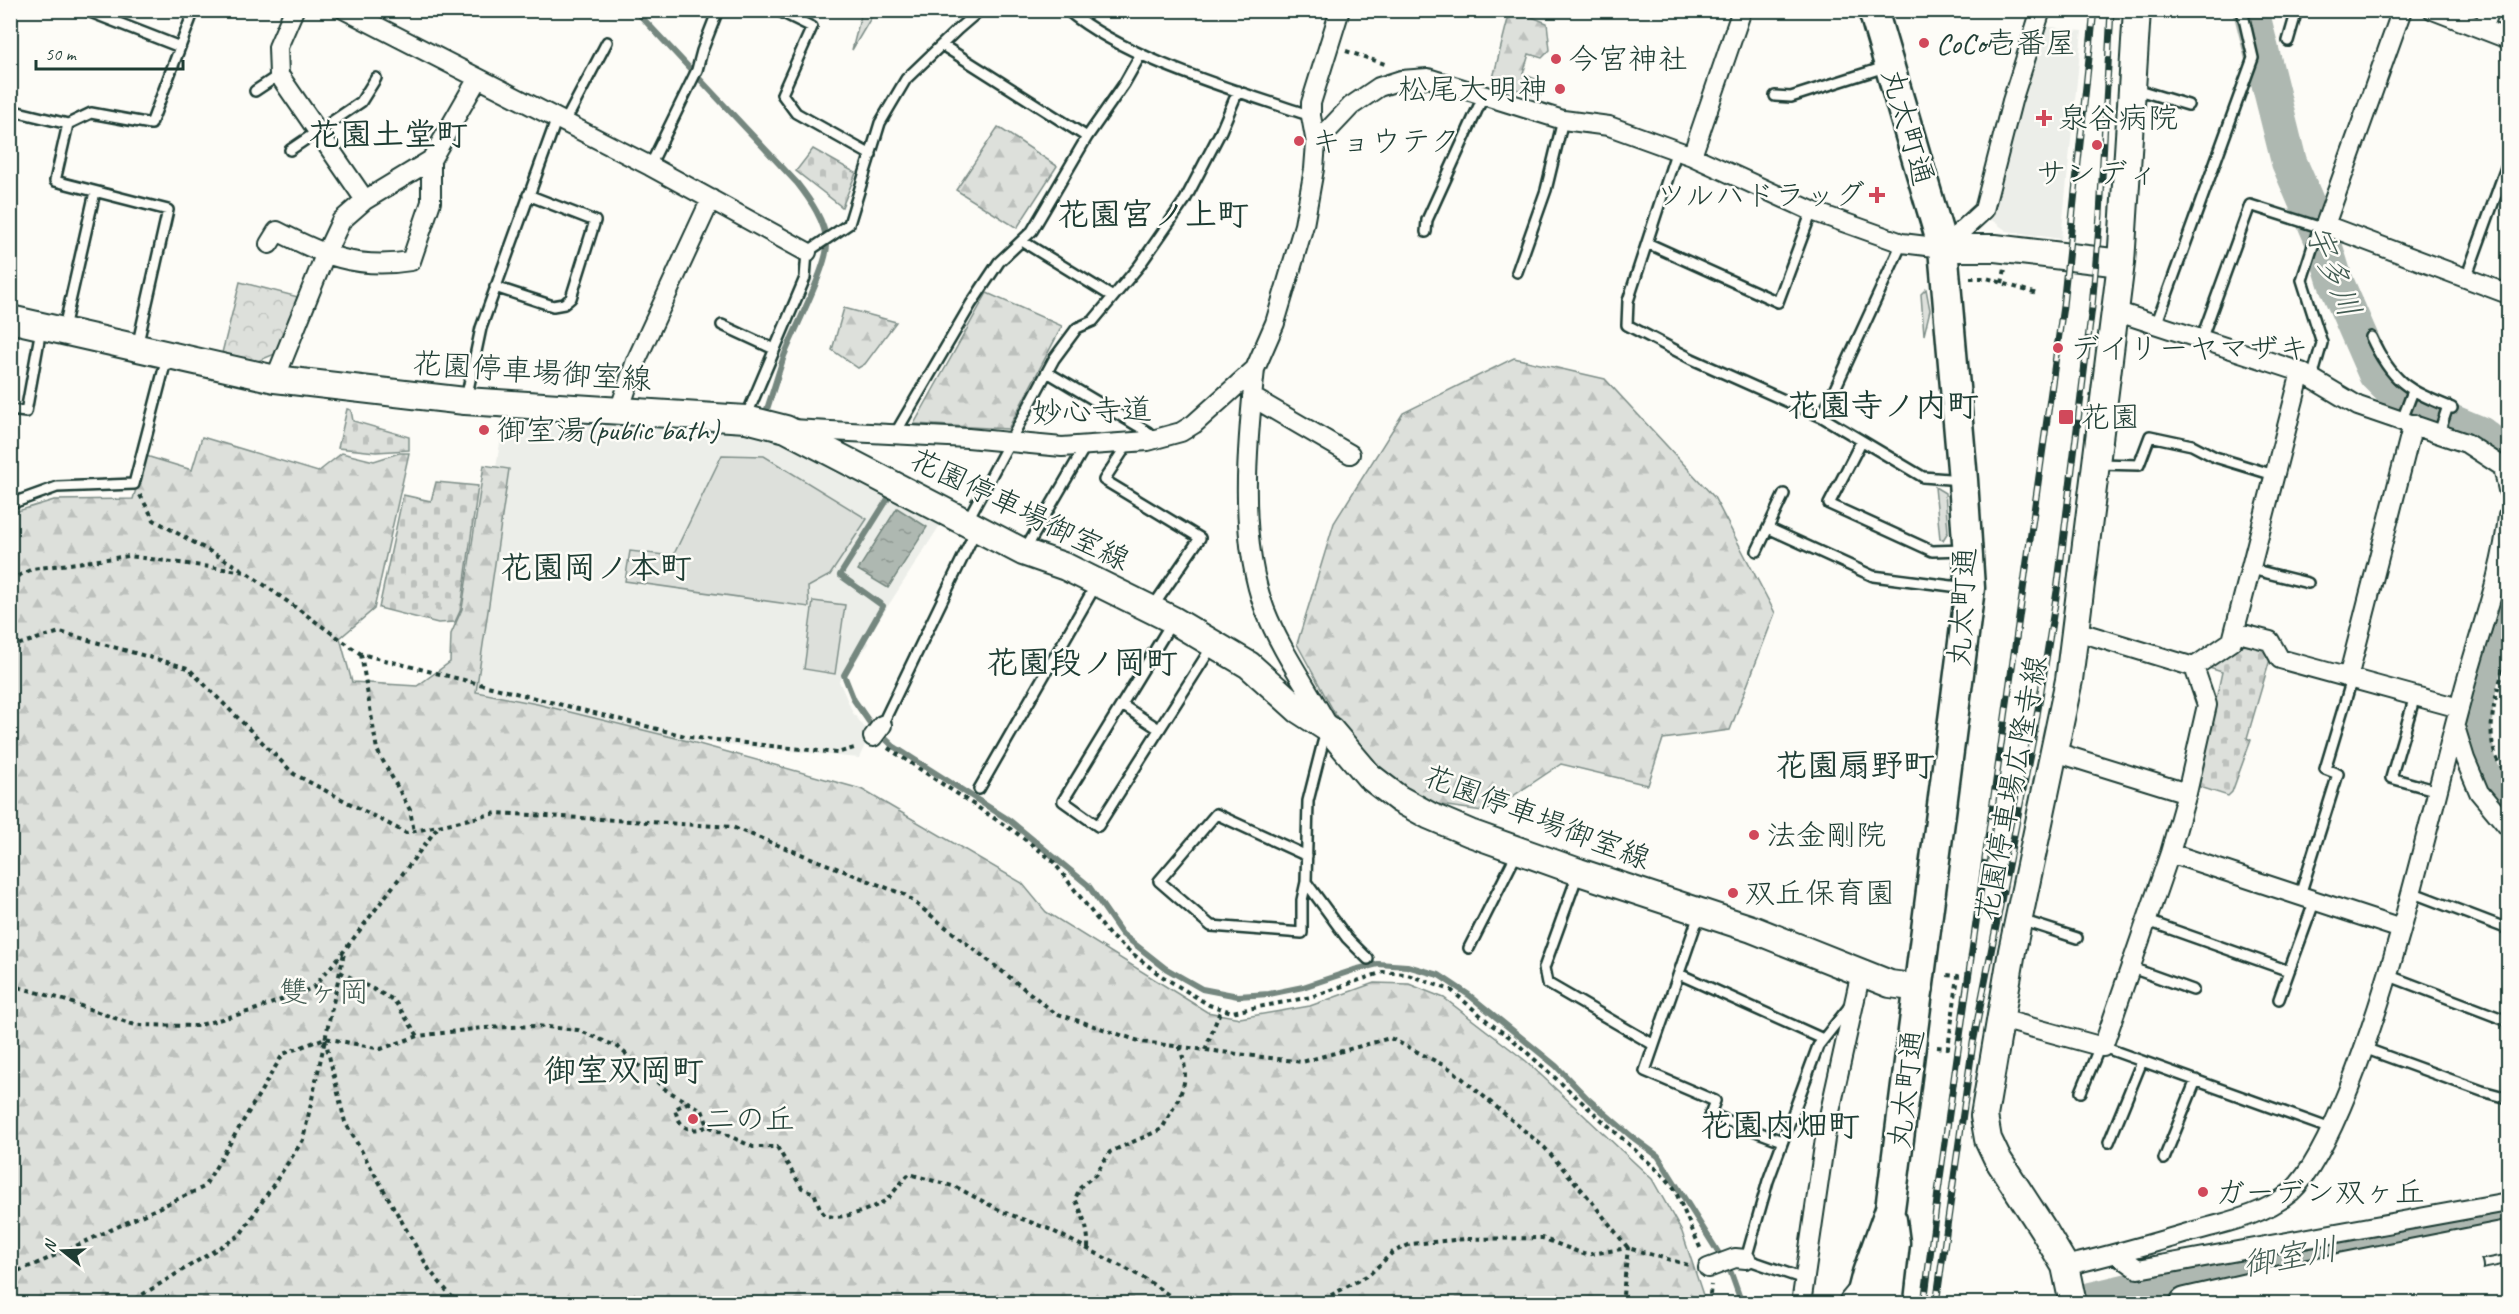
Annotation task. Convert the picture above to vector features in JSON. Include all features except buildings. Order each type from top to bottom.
[{"type":"highway","points":[[2186,1304],[2304,1277],[2508,1237]]},
{"type":"highway","points":[[2293,1304],[2508,1258]]},
{"type":"highway","points":[[2399,1304],[2508,1281]]},
{"type":"main road","name":"丸太町通","points":[[1868,1302],[1867,1273],[1890,1209],[1970,588],[1943,248],[1873,10]]},
{"type":"main road","name":"花園停車場広隆寺線","points":[[2069,1285],[1988,1139],[1984,1116],[2019,920],[2069,680],[2076,631],[2121,263],[2134,89],[2137,10]]},
{"type":"main road","points":[[1943,248],[1995,248],[2121,263]]},
{"type":"main road","name":"花園停車場御室線","points":[[10,319],[136,346],[275,380],[465,401],[763,423],[1023,552],[1066,567],[1098,582],[1162,615],[1249,665],[1299,710],[1330,730],[1369,776],[1399,799],[1430,816],[1470,833],[1579,872],[1752,930],[1890,984],[1920,988]]},
{"type":"main road","name":"丸太町通","points":[[1868,1302],[1892,1269],[1895,1243],[1890,1209]]},
{"type":"street","points":[[294,10],[278,47],[279,75],[365,200]]},
{"type":"street","points":[[345,10],[373,20],[478,78],[812,249]]},
{"type":"street","name":"妙心寺道","points":[[763,423],[1011,441],[1062,447],[1148,441],[1181,432],[1194,424],[1255,369],[1275,323],[1304,225],[1316,142],[1311,103],[1340,10]]},
{"type":"street","points":[[1685,153],[1742,10]]},
{"type":"street","points":[[1316,142],[1351,106],[1379,87],[1401,80],[1428,78],[1483,97],[1563,120],[1609,126],[1685,153],[1812,211],[1902,243],[1943,248],[1984,210],[2012,101],[2041,10]]},
{"type":"street","points":[[2402,10],[2322,226],[2508,294]]},
{"type":"street","points":[[2433,10],[2508,39]]},
{"type":"street","points":[[2482,29],[2490,10]]},
{"type":"street","points":[[275,380],[341,221],[365,200],[431,160],[478,78]]},
{"type":"street","points":[[269,244],[277,231],[325,255],[347,261],[382,263],[411,261],[431,202],[431,160]]},
{"type":"street","points":[[619,411],[636,361],[711,199]]},
{"type":"street","points":[[2115,311],[2307,375],[2358,406],[2440,428],[2506,464],[2508,490]]},
{"type":"street","points":[[1255,369],[1249,505],[1253,562],[1266,611],[1330,730]]},
{"type":"street","points":[[2194,667],[2232,641],[2274,475],[2307,375]]},
{"type":"street","points":[[1252,397],[1350,454]]},
{"type":"street","points":[[2350,678],[2407,418]]},
{"type":"street","points":[[2069,1285],[2117,1254],[2246,1216],[2274,1205],[2293,1190],[2316,1156],[2331,1128],[2364,1048],[2387,975],[2504,551],[2508,516]]},
{"type":"street","points":[[2076,631],[2194,667]]},
{"type":"street","points":[[2235,632],[2270,641],[2280,659],[2459,708]]},
{"type":"street","points":[[2001,1019],[2101,1046],[2169,853],[2187,793],[2207,705],[2194,667]]},
{"type":"street","points":[[2455,727],[2465,759],[2480,792],[2508,827]]},
{"type":"street","points":[[2055,752],[2187,793]]},
{"type":"street","points":[[2169,853],[2401,928]]},
{"type":"street","points":[[1801,1304],[1827,1125],[1861,972]]},
{"type":"street","points":[[2117,1254],[2138,1269],[2508,1202]]},
{"type":"lane","points":[[85,10],[180,47]]},
{"type":"lane","points":[[10,110],[68,124],[91,113],[151,124],[194,10]]},
{"type":"lane","points":[[650,166],[697,70],[718,10]]},
{"type":"lane","points":[[777,10],[812,27],[782,94],[796,113],[871,155]]},
{"type":"lane","points":[[763,423],[774,349],[806,278],[812,249],[849,224],[880,123],[906,79],[980,10]]},
{"type":"lane","points":[[1067,10],[1088,28],[1142,54],[1311,116]]},
{"type":"lane","points":[[2156,325],[2253,58],[2242,10]]},
{"type":"lane","points":[[2288,41],[2297,10]]},
{"type":"lane","points":[[465,401],[481,328],[528,195],[561,120],[608,42]]},
{"type":"lane","points":[[942,45],[1087,137]]},
{"type":"lane","points":[[895,434],[971,304],[999,262],[1032,231],[1087,137],[1142,54]]},
{"type":"lane","points":[[1775,96],[1791,97],[1890,66]]},
{"type":"lane","points":[[255,91],[279,75]]},
{"type":"lane","points":[[290,150],[361,102],[376,78]]},
{"type":"lane","points":[[2134,89],[2188,105]]},
{"type":"lane","points":[[876,732],[1011,441],[1047,372],[1077,328],[1093,321],[1139,266],[1185,201],[1221,131],[1238,91]]},
{"type":"lane","points":[[1426,232],[1427,220],[1483,97]]},
{"type":"lane","points":[[1516,272],[1546,190],[1563,120]]},
{"type":"lane","points":[[68,124],[54,181],[168,210],[136,346]]},
{"type":"lane","points":[[1685,153],[1647,243],[1628,301],[1627,325],[1692,359],[1822,417],[1923,477],[1963,480]]},
{"type":"lane","points":[[2466,278],[2508,162]]},
{"type":"lane","points":[[10,410],[26,412],[95,192]]},
{"type":"lane","points":[[495,287],[553,306],[564,304],[571,298],[595,221],[528,195]]},
{"type":"lane","points":[[2201,340],[2250,205],[2322,226],[2302,280],[2322,342],[2307,375]]},
{"type":"lane","points":[[1647,243],[1778,302],[1812,211]]},
{"type":"lane","points":[[1022,241],[1113,297]]},
{"type":"lane","points":[[1822,417],[1902,243]]},
{"type":"lane","points":[[722,325],[774,349]]},
{"type":"lane","points":[[2371,337],[2383,362],[2412,394],[2449,409],[2440,428]]},
{"type":"lane","points":[[10,504],[57,487],[134,484],[168,354]]},
{"type":"lane","points":[[1047,372],[1148,432],[1148,441]]},
{"type":"lane","points":[[2407,418],[2412,394]]},
{"type":"lane","points":[[2096,464],[2139,465],[2150,436],[2192,445],[2215,457],[2274,475]]},
{"type":"lane","points":[[1125,442],[1123,451],[1104,480],[1200,538],[1162,615],[1122,705],[1063,801],[1098,826],[1213,645]]},
{"type":"lane","points":[[1861,442],[1829,504],[1932,551],[1959,552],[1968,549]]},
{"type":"lane","points":[[1023,552],[1086,445]]},
{"type":"lane","points":[[1757,551],[1784,494]]},
{"type":"lane","points":[[1768,528],[1873,576],[1970,588]]},
{"type":"lane","points":[[2251,569],[2308,583]]},
{"type":"lane","points":[[979,789],[1098,582]]},
{"type":"lane","points":[[2279,999],[2289,971],[2338,774],[2325,769],[2350,678]]},
{"type":"lane","points":[[2415,696],[2391,778],[2438,791]]},
{"type":"lane","points":[[1122,705],[1159,729]]},
{"type":"lane","points":[[1307,856],[1216,814],[1159,881],[1211,926],[1302,933],[1302,900],[1306,882],[1307,856],[1308,801],[1323,742],[1330,730]]},
{"type":"lane","points":[[1469,948],[1519,849]]},
{"type":"lane","points":[[1579,872],[1544,968],[1547,983],[1654,1045]]},
{"type":"lane","points":[[1306,882],[1347,938],[1368,959]]},
{"type":"lane","points":[[2411,892],[2508,929]]},
{"type":"lane","points":[[1700,912],[1645,1071],[1714,1101],[1710,1114],[1782,1142]]},
{"type":"lane","points":[[2019,920],[2077,938]]},
{"type":"lane","points":[[2145,920],[2289,971]]},
{"type":"lane","points":[[2129,968],[2193,990]]},
{"type":"lane","points":[[1679,974],[1823,1039]]},
{"type":"lane","points":[[2387,975],[2508,1021]]},
{"type":"lane","points":[[1804,1279],[1719,1265],[1767,1181],[1818,1046],[1854,1001]]},
{"type":"lane","points":[[2081,1092],[2101,1046],[2331,1128]]},
{"type":"lane","points":[[2364,1048],[2482,1091],[2508,1098]]},
{"type":"lane","points":[[2109,1142],[2142,1061]]},
{"type":"lane","points":[[2164,1159],[2196,1080]]},
{"type":"path","points":[[1328,46],[1428,78]]},
{"type":"path","points":[[1555,91],[1561,93]]},
{"type":"path","points":[[1970,278],[1987,278],[2037,294]]},
{"type":"path","points":[[134,484],[154,520],[246,572],[361,654],[689,737],[837,753],[864,746],[876,732],[1052,860],[1110,936],[1160,975],[1209,1005],[1232,1012],[1311,997],[1383,972],[1405,974],[1434,982],[1451,990],[1492,1026],[1511,1038],[1665,1177],[1674,1188],[1699,1246]]},
{"type":"path","points":[[10,580],[32,569],[129,556],[246,572]]},
{"type":"path","points":[[10,646],[60,632],[188,668],[294,774],[406,833],[497,813],[732,827],[905,895],[1055,1013],[1142,1042],[1302,1062],[1390,1038],[1451,1069],[1545,1148],[1628,1248],[1719,1265]]},
{"type":"path","points":[[2508,652],[2494,707],[2491,732],[2496,756],[2508,775]]},
{"type":"path","points":[[361,654],[377,750],[410,810],[414,832]]},
{"type":"path","points":[[10,985],[58,998],[135,1025],[196,1026],[252,1011],[313,988],[345,951],[439,826]]},
{"type":"path","points":[[127,1304],[240,1235],[303,1140],[345,951]]},
{"type":"path","points":[[340,972],[394,1000],[418,1036]]},
{"type":"path","points":[[1937,1047],[1948,1048],[1958,989],[1958,976],[1947,975]]},
{"type":"path","points":[[1205,1050],[1221,1009]]},
{"type":"path","points":[[10,1274],[43,1262],[204,1187],[283,1054],[325,1038],[381,1049],[418,1036],[482,1028],[537,1026],[578,1030],[618,1047],[666,1089],[702,1110],[708,1126],[753,1147],[777,1147],[802,1188],[814,1193],[825,1214],[832,1217],[850,1216],[884,1202],[909,1174],[956,1187],[1003,1212],[1049,1229],[1089,1248],[1142,1277],[1182,1304]]},
{"type":"path","points":[[325,1038],[345,1122],[430,1271],[458,1304]]},
{"type":"path","points":[[1089,1248],[1089,1237],[1083,1216],[1074,1199],[1081,1186],[1095,1175],[1110,1152],[1162,1129],[1173,1106],[1178,1102],[1187,1076],[1186,1062],[1179,1046]]},
{"type":"path","points":[[689,1102],[675,1109],[677,1121],[681,1126],[698,1131],[708,1126]]},
{"type":"path","points":[[1315,1304],[1370,1274],[1393,1252],[1411,1244],[1476,1239],[1542,1239],[1586,1255],[1628,1248],[1622,1304]]},
{"type":"shaded area","name":"泉谷病院","points":[[2044,26],[2082,31],[2061,239],[2007,231],[1990,219],[2007,150]]},
{"type":"shaded area","points":[[505,414],[767,434],[928,515],[944,519],[866,640],[869,644],[839,681],[853,713],[870,734],[859,758],[688,741],[475,692],[509,469],[496,467]]},
{"type":"green space","points":[[862,11],[875,11],[852,50]]},
{"type":"green space","points":[[1510,11],[1517,11],[1547,23],[1550,50],[1542,58],[1529,54],[1523,74],[1543,82],[1544,89],[1540,96],[1492,82]]},
{"type":"green space","points":[[998,127],[1057,166],[1017,228],[956,190]]},
{"type":"green space","points":[[813,149],[856,173],[842,207],[796,171]]},
{"type":"green space","points":[[240,282],[298,297],[275,354],[258,361],[222,353]]},
{"type":"green space","points":[[1926,289],[1930,310],[1924,335],[1921,294]]},
{"type":"green space","points":[[987,293],[1062,326],[1008,429],[914,424]]},
{"type":"green space","points":[[844,308],[896,322],[865,364],[858,368],[832,350]]},
{"type":"green space","points":[[1514,358],[1605,379],[1714,497],[1775,613],[1730,730],[1663,739],[1648,785],[1561,764],[1498,806],[1483,811],[1426,803],[1394,785],[1340,723],[1297,644],[1334,523],[1403,413]]},
{"type":"green space","points":[[347,409],[351,410],[353,421],[409,437],[409,450],[376,452],[338,448]]},
{"type":"green space","name":"雙ヶ岡","points":[[202,437],[318,472],[342,453],[374,461],[399,453],[409,453],[374,609],[340,638],[352,682],[417,686],[450,662],[451,634],[462,609],[484,465],[509,469],[476,692],[537,704],[688,741],[861,789],[1022,883],[1046,912],[1207,1012],[1240,1018],[1310,1006],[1374,983],[1409,984],[1444,998],[1526,1061],[1652,1179],[1682,1232],[1703,1295],[1702,1304],[11,1304],[11,513],[54,500],[133,499],[146,456],[192,470]]},
{"type":"green space","points":[[722,455],[764,456],[867,519],[830,575],[808,587],[809,607],[625,581],[630,551],[673,556]]},
{"type":"green space","points":[[436,482],[478,486],[461,609],[455,622],[438,623],[379,608],[403,495],[431,501]]},
{"type":"green space","points":[[1935,487],[1945,493],[1948,532],[1943,540],[1940,539]]},
{"type":"green space","points":[[813,601],[845,605],[835,674],[804,669]]},
{"type":"green space","points":[[2253,642],[2267,647],[2271,656],[2247,738],[2251,740],[2232,792],[2228,796],[2197,786],[2222,672],[2209,668],[2214,657]]},
{"type":"water","points":[[897,508],[927,527],[888,588],[858,570]]},
{"type":"waterway","points":[[635,10],[797,183],[812,204],[826,236],[826,254],[822,267],[784,356],[764,418]]},
{"type":"waterway","name":"宇多川","points":[[2251,10],[2289,162],[2323,241],[2335,280],[2376,374],[2398,396],[2420,409],[2480,434],[2499,449],[2508,462]]},
{"type":"waterway","points":[[889,497],[840,575],[883,606],[844,675],[854,700],[872,726],[893,746],[1009,820],[1088,885],[1122,934],[1165,968],[1202,989],[1238,996],[1269,994],[1303,987],[1378,964],[1407,966],[1439,975],[1469,995],[1556,1066],[1588,1099],[1658,1156],[1731,1273],[1742,1304]]},
{"type":"waterway","name":"宇多川","points":[[2508,581],[2481,676],[2474,725],[2476,749],[2484,777],[2508,809]]},
{"type":"waterway","name":"御室川","points":[[2074,1304],[2251,1262],[2508,1219]]},
{"type":"railway","points":[[1924,1304],[2063,306],[2094,10]]},
{"type":"railway","points":[[1936,1304],[1973,1043],[2034,734],[2057,591],[2092,307],[2100,215],[2111,10]]},
{"type":"place","name":"CoCo壱番屋","points":[[1924,43]]},
{"type":"place","name":"今宮神社","points":[[1556,59]]},
{"type":"place","name":"松尾大明神","points":[[1560,89]]},
{"type":"place","name":"泉谷病院","points":[[2044,118]]},
{"type":"place","name":"キョウテク","points":[[1299,141]]},
{"type":"place","name":"サンディ","points":[[2097,145]]},
{"type":"place","name":"ツルハドラッグ","points":[[1877,195]]},
{"type":"place","name":"デイリーヤマザキ","points":[[2058,348]]},
{"type":"place","name":"花園","points":[[2066,417]]},
{"type":"place","name":"御室湯(public bath)","points":[[484,430]]},
{"type":"place","name":"法金剛院","points":[[1754,835]]},
{"type":"place","name":"双丘保育園","points":[[1733,893]]},
{"type":"place","name":"二の丘","points":[[693,1119]]},
{"type":"place","name":"ガーデン双ヶ丘","points":[[2203,1192]]},
{"type":"district","name":"花園土堂町","points":[[388,134]]},
{"type":"district","name":"花園宮ノ上町","points":[[1153,214]]},
{"type":"district","name":"花園寺ノ内町","points":[[1883,405]]},
{"type":"district","name":"花園岡ノ本町","points":[[596,567]]},
{"type":"district","name":"花園段ノ岡町","points":[[1082,662]]},
{"type":"district","name":"花園扇野町","points":[[1855,765]]},
{"type":"district","name":"御室双岡町","points":[[624,1070]]},
{"type":"district","name":"花園内畑町","points":[[1780,1125]]}]
